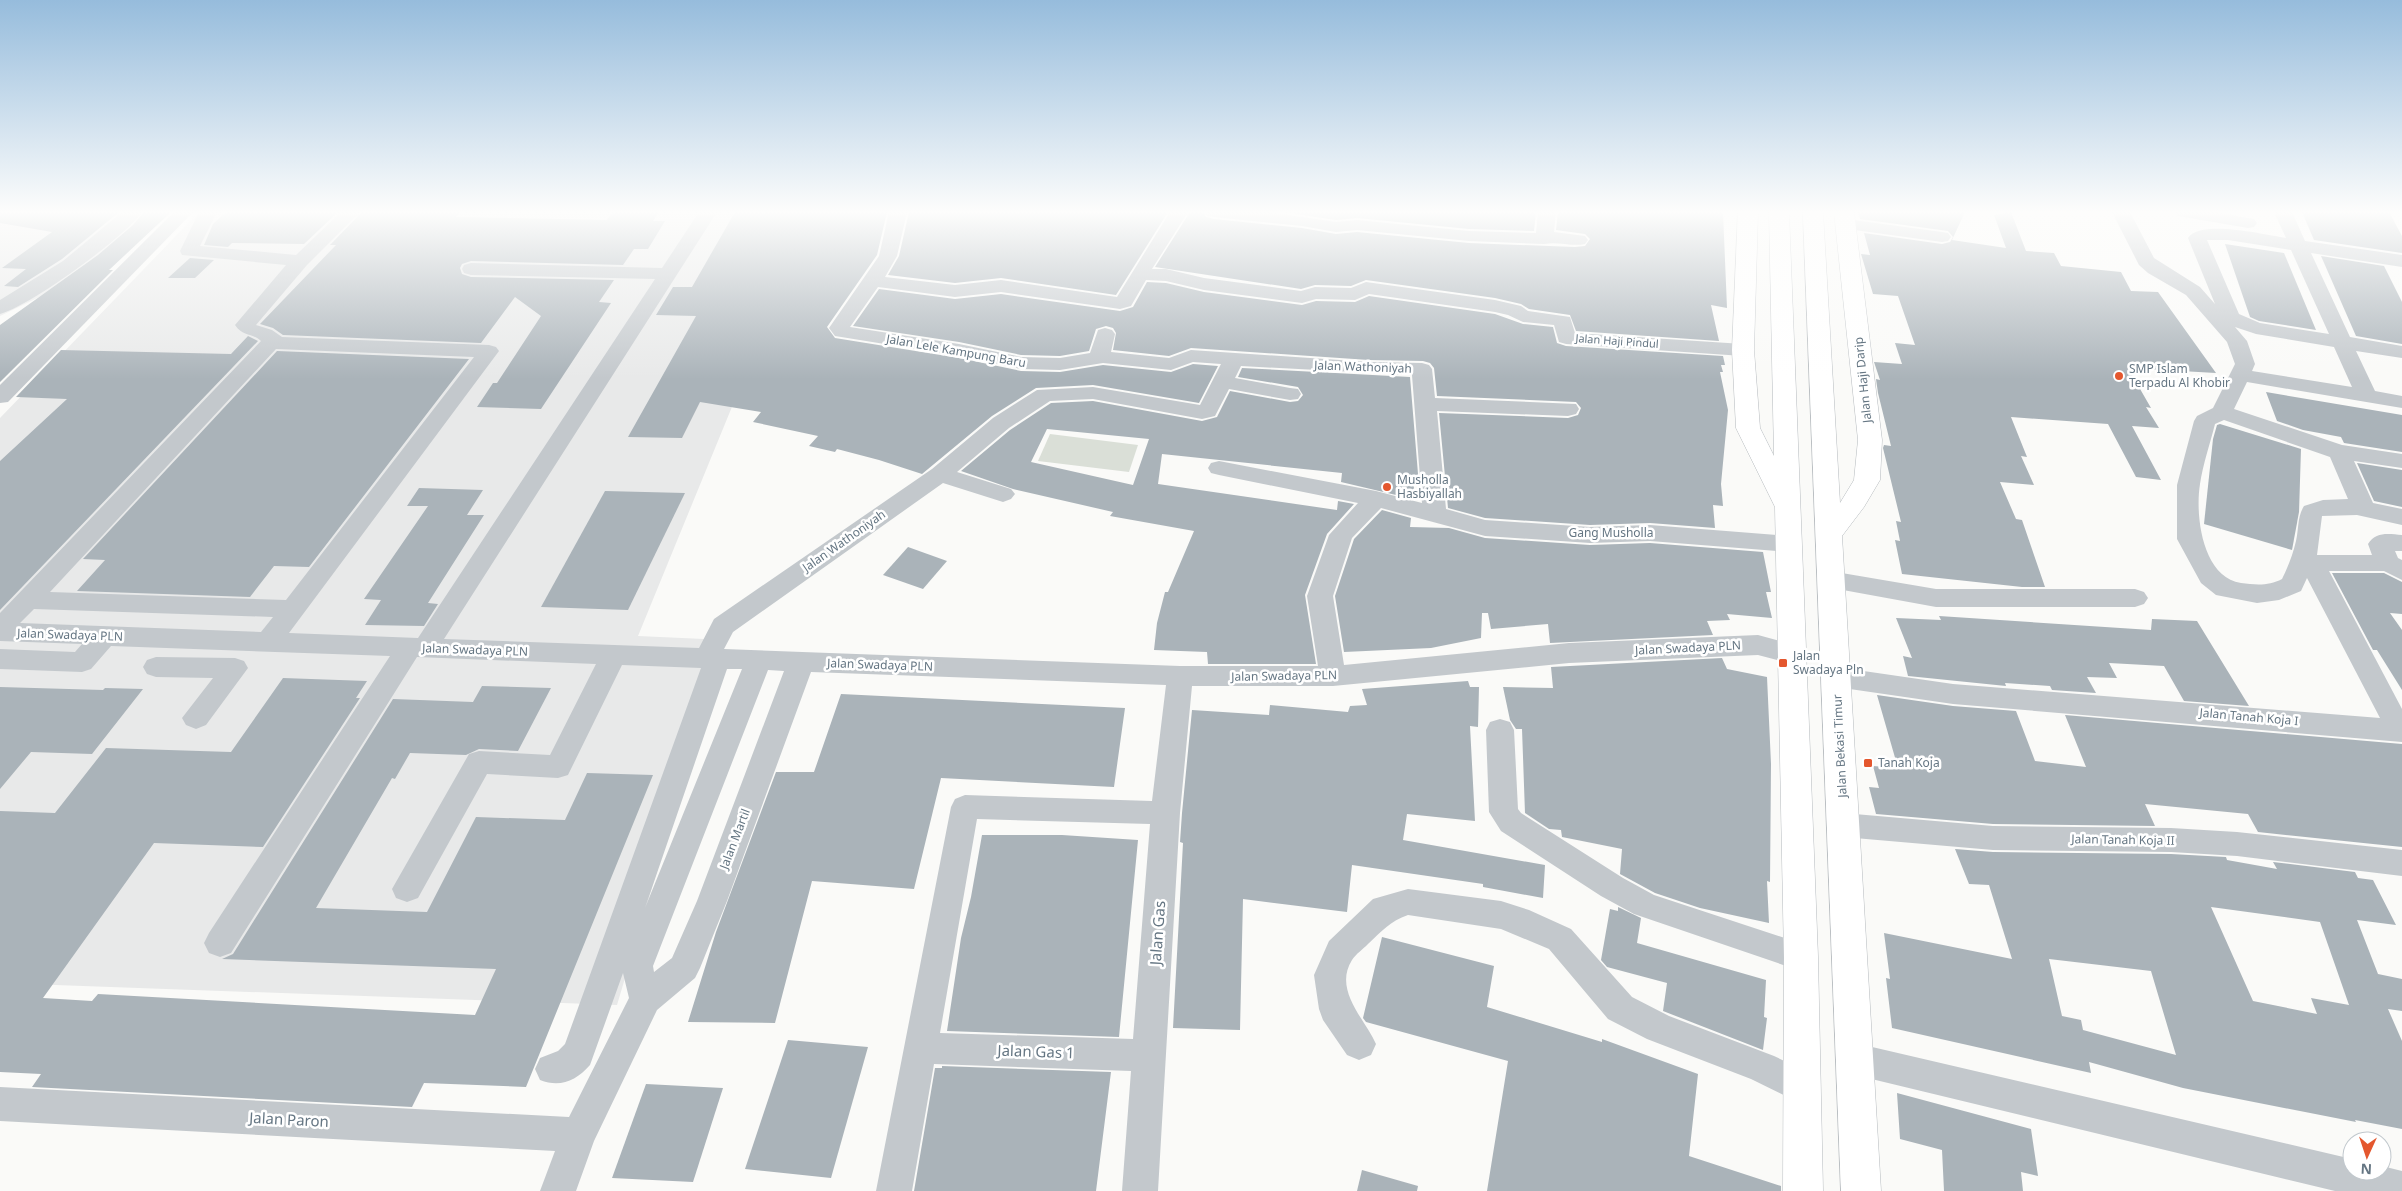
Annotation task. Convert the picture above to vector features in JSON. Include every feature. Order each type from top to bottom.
[{"type":"main road","points":[[1746,268],[1743,350],[1748,428],[1787,509]]},
{"type":"main road","points":[[1780,268],[1801,957],[1803,1191]]},
{"type":"main road","name":"Jalan Bekasi Timur","points":[[1816,268],[1861,1191]]},
{"type":"main road","name":"Jalan Haji Darip","points":[[1828,536],[1855,501],[1867,480],[1870,440],[1851,268]]},
{"type":"street","points":[[0,308],[42,286],[66,268]]},
{"type":"street","points":[[0,397],[129,268]]},
{"type":"street","points":[[0,631],[27,600],[271,343],[272,338],[248,329],[246,325],[294,268]]},
{"type":"street","points":[[220,943],[672,268]]},
{"type":"street","name":"Jalan Lele Kampung Baru","points":[[880,268],[839,328],[840,331],[959,350],[1017,363],[1060,364],[1099,358],[1171,364],[1189,356],[1234,360]]},
{"type":"street","points":[[873,281],[955,291],[1000,286],[1120,303],[1124,302],[1143,268]]},
{"type":"street","points":[[2153,268],[2193,291],[2237,341],[2245,364],[2222,412],[2205,422],[2188,485],[2189,539],[2210,577],[2225,589],[2257,594],[2279,591],[2292,585],[2306,550],[2312,511],[2323,507],[2343,506],[2402,517]]},
{"type":"street","points":[[2210,268],[2231,318],[2256,328],[2402,352]]},
{"type":"street","points":[[2312,268],[2366,394]]},
{"type":"street","points":[[471,269],[668,274]]},
{"type":"street","name":"Jalan Haji Pindul","points":[[1140,273],[1158,276],[1166,275],[1212,286],[1302,296],[1315,293],[1355,294],[1366,288],[1495,306],[1510,309],[1523,316],[1560,320],[1563,322],[1566,338],[1743,350]]},
{"type":"street","points":[[1099,358],[1105,334]]},
{"type":"street","points":[[196,718],[235,668],[293,609],[489,352],[271,343]]},
{"type":"street","points":[[1234,360],[1223,382],[1290,394]]},
{"type":"street","name":"Jalan Wathoniyah","points":[[1234,360],[1422,369],[1435,514]]},
{"type":"street","points":[[2240,375],[2366,394],[2402,402]]},
{"type":"street","name":"Jalan Wathoniyah","points":[[552,1069],[568,1065],[578,1054],[723,626],[940,474],[1001,422],[1045,395],[1093,393],[1165,404],[1202,412],[1207,411],[1223,382]]},
{"type":"street","points":[[1426,404],[1568,409]]},
{"type":"street","points":[[2222,412],[2339,452],[2402,461]]},
{"type":"street","points":[[2339,452],[2364,509]]},
{"type":"street","points":[[1219,468],[1376,499],[1435,514]]},
{"type":"street","points":[[940,474],[1003,494]]},
{"type":"street","points":[[1333,676],[1320,596],[1322,586],[1341,535],[1376,499]]},
{"type":"street","name":"Gang Musholla","points":[[1435,514],[1485,528],[1590,535],[1650,533],[1789,544]]},
{"type":"street","name":"Jalan Tanah Koja I","points":[[2398,559],[2316,563],[2313,565],[2401,731]]},
{"type":"street","points":[[1830,580],[1936,598],[2135,598]]},
{"type":"street","points":[[27,600],[293,609]]},
{"type":"street","name":"Jalan Swadaya PLN","points":[[0,631],[1180,676],[1333,676],[1570,653],[1758,645],[1793,639]]},
{"type":"street","points":[[0,659],[82,662],[104,636]]},
{"type":"street","points":[[407,889],[479,762],[558,767],[614,655]]},
{"type":"street","points":[[645,999],[637,966],[759,661]]},
{"type":"street","name":"Jalan Martil","points":[[558,1191],[578,1136],[645,999],[684,968],[712,901],[801,662]]},
{"type":"street","points":[[156,667],[235,668]]},
{"type":"street","name":"Jalan Gas","points":[[1140,1191],[1165,813],[1180,676]]},
{"type":"street","name":"Jalan Tanah Koja I","points":[[1836,677],[1953,694],[2401,731]]},
{"type":"street","points":[[1500,730],[1504,812],[1517,826],[1612,888],[1645,905],[1801,957]]},
{"type":"street","points":[[894,1191],[922,1048],[965,807],[1165,813]]},
{"type":"street","name":"Jalan Tanah Koja II","points":[[1843,825],[1993,838],[2171,840],[2237,844],[2402,863]]},
{"type":"street","points":[[1359,1044],[1335,1009],[1330,974],[1340,951],[1384,909],[1408,902],[1502,915],[1560,939],[1620,1008],[1659,1028],[1762,1067],[1802,1087]]},
{"type":"street","name":"Jalan Gas 1","points":[[922,1048],[1150,1056]]},
{"type":"street","points":[[1854,1059],[2402,1189]]},
{"type":"street","name":"Jalan Paron","points":[[0,1104],[578,1136]]},
{"type":"shaded area","points":[[0,268],[83,268],[58,288],[0,316]]},
{"type":"shaded area","points":[[145,268],[815,268],[814,271],[770,314],[638,636],[726,640],[617,1005],[0,983],[0,418]]},
{"type":"shaded area","points":[[1050,434],[1138,445],[1129,472],[1038,461]]},
{"type":"building","points":[[2,268],[49,268],[18,287],[4,286],[26,269]]},
{"type":"building","points":[[80,268],[112,268],[109,270],[113,270],[0,382],[0,325]]},
{"type":"building","points":[[179,268],[206,268],[195,278],[168,278]]},
{"type":"building","points":[[314,268],[460,268],[462,274],[471,277],[614,280],[599,302],[611,303],[541,409],[477,407],[493,383],[497,383],[541,316],[515,297],[481,343],[283,335],[273,328],[260,324]]},
{"type":"building","points":[[703,268],[868,268],[827,327],[835,338],[959,358],[1021,371],[1060,372],[1103,365],[1171,372],[1193,364],[1218,366],[1199,403],[1093,385],[1036,388],[992,416],[922,474],[837,449],[835,452],[809,446],[818,436],[753,422],[761,412],[700,402],[682,438],[628,437],[696,316],[656,315],[673,287],[692,287]]},
{"type":"building","points":[[892,268],[1133,268],[1116,295],[1001,278],[955,283],[888,275]]},
{"type":"building","points":[[1159,268],[1725,268],[1727,308],[1711,305],[1719,341],[1576,331],[1570,315],[1529,309],[1521,304],[1495,298],[1366,280],[1351,286],[1315,285],[1301,289]]},
{"type":"building","points":[[1865,268],[2077,268],[2121,272],[2131,291],[2158,292],[2216,373],[2128,368],[2151,408],[2146,407],[2159,428],[2132,426],[2161,480],[2136,477],[2108,424],[2011,417],[2027,457],[2021,456],[2034,485],[2000,482],[2016,519],[2022,520],[2045,587],[2022,587],[1902,574],[1895,540],[1900,541],[1896,521],[1901,522],[1883,448],[1884,445],[1891,446],[1876,379],[1880,380],[1874,362],[1902,364],[1895,343],[1915,345],[1898,296],[1873,294]]},
{"type":"building","points":[[2233,268],[2290,268],[2316,330],[2259,321],[2250,317]]},
{"type":"building","points":[[2326,268],[2385,268],[2402,302],[2402,344],[2356,336]]},
{"type":"building","points":[[1147,282],[1166,283],[1204,292],[1302,305],[1316,301],[1355,302],[1369,296],[1495,314],[1523,324],[1553,327],[1557,343],[1566,346],[1723,356],[1725,365],[1721,365],[1723,372],[1720,372],[1728,410],[1721,484],[1723,506],[1713,505],[1715,528],[1650,523],[1590,525],[1485,518],[1448,508],[1439,413],[1568,418],[1578,415],[1581,408],[1576,402],[1437,396],[1434,368],[1430,363],[1423,361],[1369,360],[1191,348],[1169,356],[1113,350],[1116,333],[1113,328],[1106,326],[1096,329],[1089,351],[1060,356],[1021,355],[959,342],[853,326],[879,289],[955,299],[1001,294],[1120,311],[1133,307]]},
{"type":"building","points":[[248,336],[258,341],[0,610],[0,461],[67,399],[16,397],[61,350],[231,354]]},
{"type":"building","points":[[277,351],[469,359],[309,567],[274,566],[250,597],[77,591],[105,560],[83,559]]},
{"type":"building","points":[[1242,368],[1410,377],[1419,486],[1414,486],[1413,499],[1341,482],[1342,473],[1162,454],[1158,484],[1337,510],[1338,501],[1354,504],[1327,534],[1305,595],[1316,664],[1208,664],[1207,652],[1154,650],[1157,623],[1165,592],[1168,592],[1194,531],[1110,516],[1113,512],[1013,489],[961,471],[1010,430],[1051,403],[1093,401],[1202,421],[1217,417],[1230,391],[1290,402],[1298,401],[1303,395],[1298,387],[1238,377]],"holes":[[[1047,429],[1149,439],[1133,485],[1031,462]]]},
{"type":"building","points":[[2266,392],[2402,415],[2402,452],[2344,443],[2341,437],[2303,430],[2277,421]]},
{"type":"building","points":[[2220,424],[2301,449],[2299,512],[2292,550],[2204,524],[2213,439],[2217,425]]},
{"type":"building","points":[[2357,463],[2402,470],[2402,507],[2374,501]]},
{"type":"building","points":[[419,488],[483,490],[467,515],[484,515],[428,603],[438,604],[424,626],[365,625],[381,600],[364,599],[428,506],[407,506]]},
{"type":"building","points":[[605,491],[685,493],[628,610],[541,607]]},
{"type":"building","points":[[1382,510],[1411,518],[1410,527],[1449,528],[1485,538],[1590,545],[1650,543],[1763,552],[1771,592],[1766,592],[1772,618],[1727,614],[1730,620],[1707,621],[1713,635],[1550,643],[1548,624],[1491,629],[1488,613],[1482,613],[1481,638],[1431,648],[1344,652],[1335,596],[1354,539]]},
{"type":"building","points":[[908,547],[947,561],[923,589],[883,575]]},
{"type":"building","points":[[2332,573],[2384,573],[2402,582],[2402,614],[2390,613],[2402,630],[2402,690],[2377,650],[2373,650]]},
{"type":"building","points":[[1939,616],[2151,630],[2152,619],[2197,621],[2249,706],[2184,701],[2164,666],[2109,663],[2117,678],[2087,677],[2096,693],[2052,690],[2050,686],[2005,683],[2006,686],[1908,676],[1903,656],[1912,658],[1896,618],[1941,620]]},
{"type":"building","points":[[1722,658],[1727,669],[1767,677],[1771,764],[1770,882],[1767,881],[1769,923],[1700,908],[1655,893],[1620,874],[1622,849],[1562,837],[1561,830],[1549,829],[1525,813],[1522,729],[1516,729],[1510,720],[1503,687],[1553,688],[1551,667]]},
{"type":"building","points":[[283,678],[367,681],[356,698],[360,698],[263,847],[154,843],[43,998],[92,1001],[98,994],[475,1015],[496,969],[222,959],[233,954],[393,699],[473,702],[482,686],[551,688],[518,751],[479,749],[466,755],[410,753],[395,779],[392,778],[316,908],[427,912],[476,817],[565,820],[587,773],[653,775],[526,1087],[424,1083],[412,1107],[32,1087],[41,1074],[0,1072],[0,811],[55,813],[106,748],[231,752]]},
{"type":"building","points":[[1468,681],[1470,687],[1479,687],[1478,727],[1470,726],[1475,821],[1407,814],[1403,840],[1545,865],[1543,898],[1483,887],[1483,884],[1352,865],[1347,912],[1243,899],[1240,1030],[1173,1028],[1183,843],[1180,842],[1192,710],[1269,715],[1270,705],[1348,712],[1350,706],[1367,705],[1362,689]]},
{"type":"building","points":[[0,687],[103,690],[105,688],[143,689],[92,754],[31,752],[0,789]]},
{"type":"building","points":[[841,694],[1125,708],[1114,787],[941,778],[914,889],[812,881],[775,1023],[688,1022],[716,932],[776,772],[814,772]]},
{"type":"building","points":[[1877,695],[1953,706],[2016,711],[2035,761],[2086,767],[2065,715],[2402,744],[2402,847],[2258,832],[2248,814],[2145,804],[2155,826],[1993,824],[1876,814],[1869,787],[1879,788],[1873,766],[1898,768]]},
{"type":"building","points":[[982,835],[1062,835],[1138,840],[1119,1037],[947,1031],[961,938],[971,897]]},
{"type":"building","points":[[1955,849],[1993,852],[2171,854],[2226,857],[2227,860],[2277,869],[2273,862],[2355,872],[2358,878],[2373,880],[2396,925],[2357,920],[2378,974],[2402,979],[2402,1011],[2388,1009],[2402,1041],[2402,1129],[2355,1120],[2356,1122],[2183,1088],[2089,1062],[2091,1073],[1892,1028],[1886,978],[1890,979],[1884,933],[2012,959],[1989,885],[1969,884]],"holes":[[[2211,907],[2320,922],[2349,1005],[2311,998],[2317,1014],[2253,1001]],[[2049,959],[2151,971],[2176,1055],[2083,1030],[2081,1020],[2062,1016]]]},
{"type":"building","points":[[1618,907],[1641,918],[1637,943],[1766,980],[1764,1017],[1767,1018],[1763,1050],[1663,1011],[1667,983],[1607,967],[1601,960],[1610,909],[1618,911]]},
{"type":"building","points":[[1382,937],[1494,966],[1487,1007],[1602,1042],[1602,1039],[1698,1074],[1689,1156],[1781,1186],[1781,1191],[1487,1191],[1508,1061],[1366,1022],[1363,1018]]},
{"type":"building","points":[[788,1040],[868,1047],[831,1178],[745,1169]]},
{"type":"building","points":[[942,1066],[1111,1072],[1096,1191],[914,1191],[935,1068],[942,1068]]},
{"type":"building","points":[[646,1084],[723,1088],[693,1182],[612,1178]]},
{"type":"building","points":[[1897,1093],[2031,1129],[2038,1176],[2021,1172],[2023,1191],[1944,1191],[1942,1150],[1900,1139]]},
{"type":"building","points":[[1362,1170],[1418,1186],[1417,1191],[1357,1191]]},
{"type":"place","name":"SMP Islam Terpadu Al Khobir","points":[[2119,376]]},
{"type":"place","name":"Musholla Hasbiyallah","points":[[1387,487]]},
{"type":"place","name":"Jalan Swadaya Pln","points":[[1783,663]]},
{"type":"place","name":"Tanah Koja","points":[[1868,763]]}]
